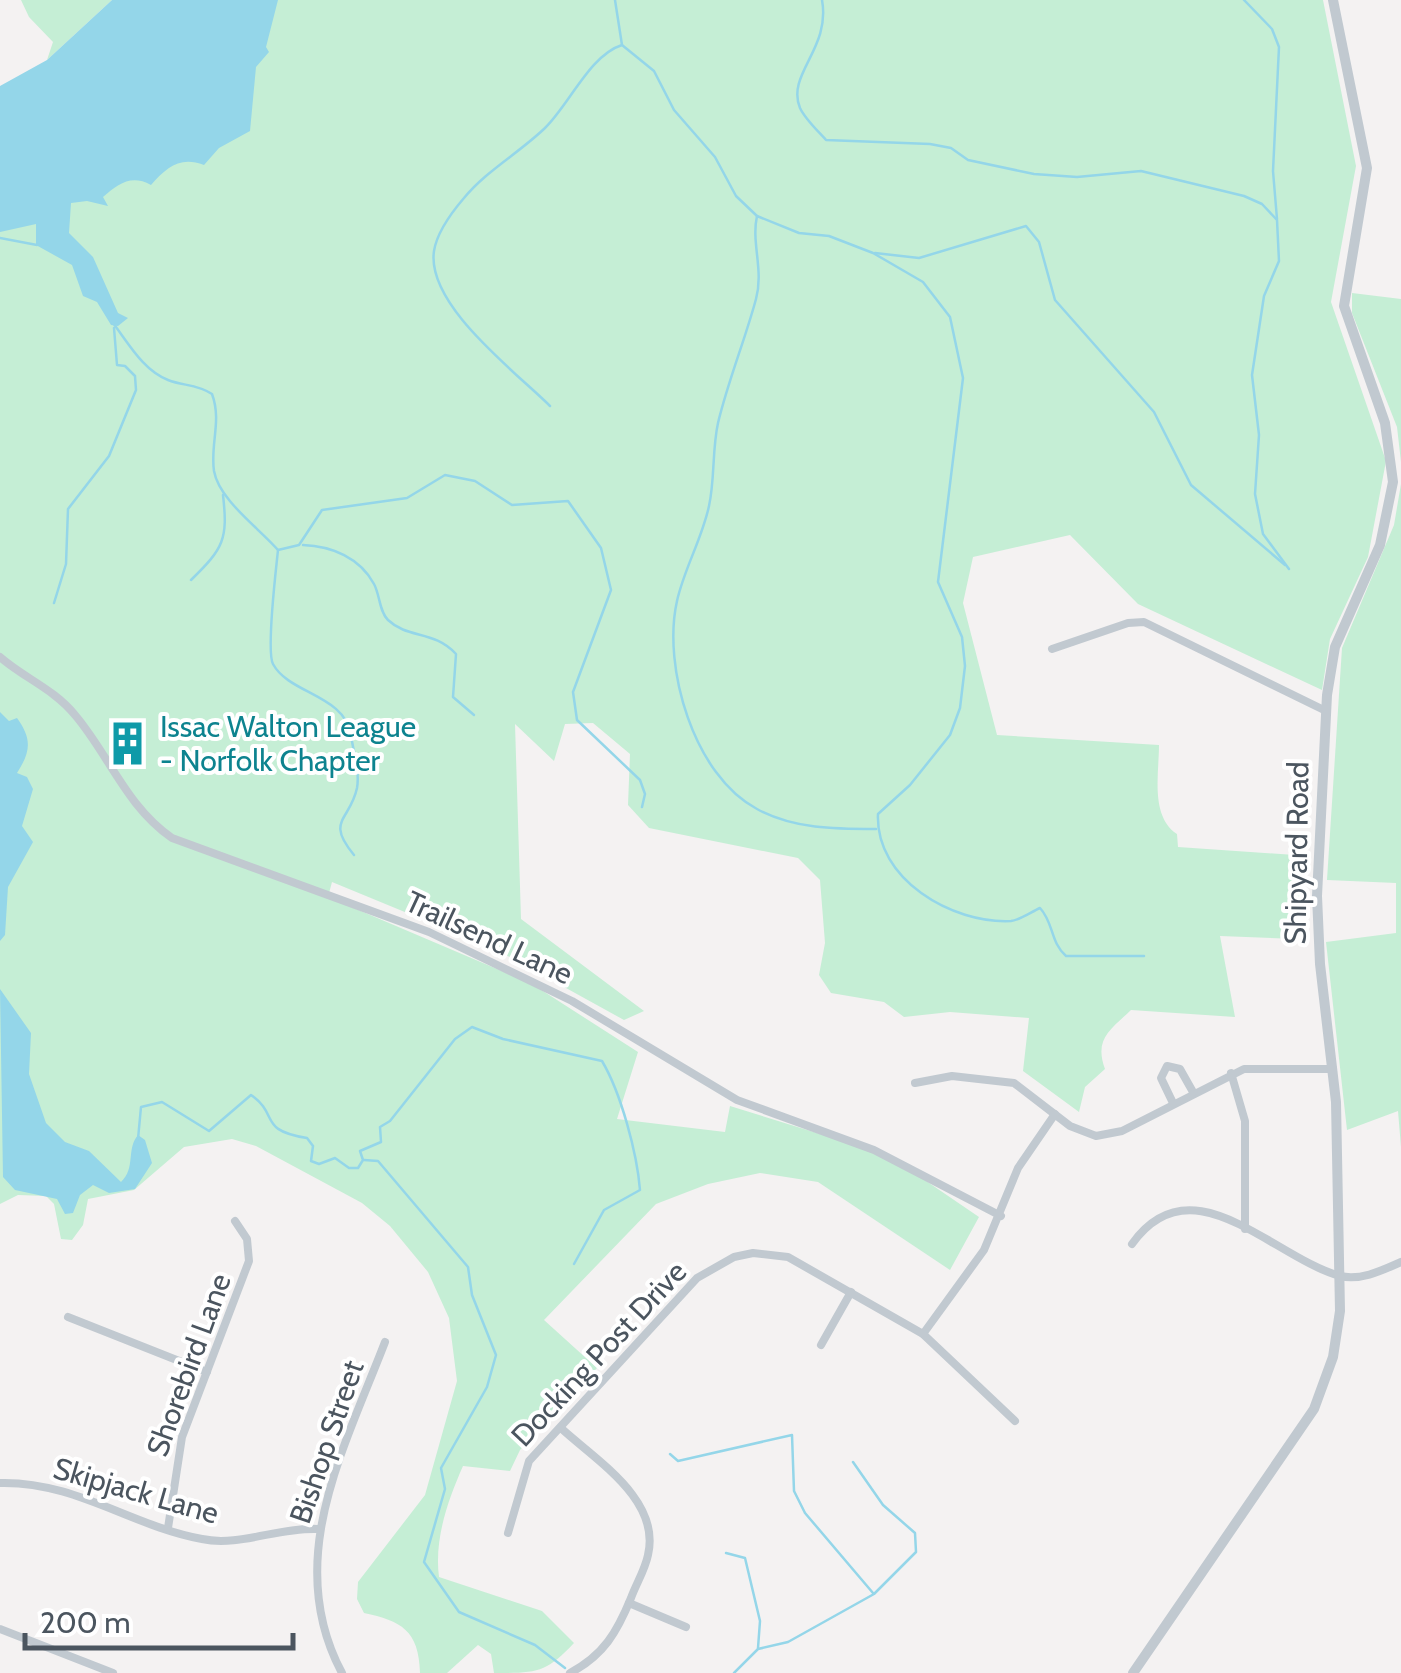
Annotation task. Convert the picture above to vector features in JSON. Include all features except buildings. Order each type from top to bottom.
[{"type":"street","name":"Shipyard Road","points":[[1133,1673],[1314,1408],[1336,1344],[1340,1276],[1333,1069],[1318,937],[1326,711],[1335,648],[1386,522],[1393,466],[1386,423],[1344,306],[1347,264],[1367,168],[1332,0]]},
{"type":"street","points":[[1052,650],[1128,622],[1144,622],[1326,711]]},
{"type":"street","name":"Trailsend Lane","points":[[0,657],[52,692],[75,715],[136,804],[172,838],[429,932],[572,1001],[738,1100],[874,1150],[1001,1216]]},
{"type":"street","points":[[1173,1103],[1161,1078],[1167,1066],[1180,1069],[1194,1092]]},
{"type":"street","points":[[915,1083],[952,1076],[1014,1084],[1083,1133],[1110,1135],[1231,1073],[1257,1067],[1333,1069]]},
{"type":"street","points":[[1231,1073],[1245,1121],[1245,1229]]},
{"type":"street","points":[[923,1334],[984,1250],[1018,1168],[1054,1114]]},
{"type":"street","points":[[1132,1244],[1150,1223],[1184,1209],[1213,1214],[1340,1276],[1367,1275],[1401,1262]]},
{"type":"street","name":"Shorebird Lane","points":[[168,1528],[178,1450],[249,1261],[250,1248],[235,1222]]},
{"type":"street","name":"Docking Post Drive","points":[[508,1533],[524,1470],[698,1278],[718,1263],[752,1253],[774,1254],[923,1334],[1015,1420]]},
{"type":"street","points":[[821,1345],[851,1292]]},
{"type":"street","points":[[68,1318],[206,1372]]},
{"type":"street","name":"Bishop Street","points":[[342,1673],[319,1608],[318,1529],[331,1482],[385,1342]]},
{"type":"street","points":[[562,1429],[636,1498],[650,1532],[648,1555],[610,1642],[570,1673]]},
{"type":"street","name":"Skipjack Lane","points":[[0,1483],[74,1492],[168,1528],[221,1540],[285,1529],[318,1529]]},
{"type":"street","points":[[629,1603],[686,1627]]},
{"type":"street","points":[[0,1630],[112,1673]]},
{"type":"green space","points":[[21,0],[112,0],[47,60],[53,42],[29,17]]},
{"type":"green space","points":[[252,0],[1323,0],[1356,166],[1331,302],[1386,461],[1368,557],[1330,639],[1322,690],[1138,604],[1070,535],[973,557],[963,603],[997,735],[1159,745],[1159,806],[1168,826],[1177,834],[1178,847],[1309,856],[1297,939],[1220,936],[1235,1017],[1131,1010],[1106,1036],[1101,1050],[1105,1069],[1085,1087],[1079,1112],[1023,1071],[1029,1018],[950,1012],[904,1017],[884,1002],[831,993],[819,975],[825,943],[820,880],[798,858],[649,828],[628,805],[630,754],[593,723],[565,724],[554,761],[515,724],[521,919],[644,1011],[624,1020],[497,950],[332,882],[328,897],[532,984],[638,1052],[617,1119],[725,1132],[730,1106],[888,1155],[979,1217],[950,1270],[818,1182],[760,1173],[708,1184],[656,1204],[544,1320],[597,1368],[520,1450],[510,1471],[463,1466],[443,1520],[439,1577],[542,1611],[574,1643],[548,1666],[531,1671],[494,1673],[491,1654],[478,1645],[447,1673],[420,1673],[412,1637],[398,1624],[364,1613],[357,1599],[358,1582],[425,1495],[457,1381],[449,1318],[428,1272],[390,1226],[362,1203],[256,1146],[232,1139],[184,1147],[134,1190],[88,1199],[83,1225],[72,1240],[61,1239],[54,1204],[46,1196],[18,1195],[0,1204],[0,187]]},
{"type":"green space","points":[[1352,293],[1401,299],[1401,462],[1397,427],[1352,313]]},
{"type":"green space","points":[[1401,484],[1401,1147],[1398,1111],[1347,1130],[1326,942],[1396,933],[1396,883],[1327,880],[1342,648],[1394,525]]},
{"type":"water","points":[[112,0],[278,0],[266,47],[269,52],[256,67],[250,131],[219,148],[204,165],[181,163],[168,168],[151,185],[137,180],[120,185],[103,197],[108,206],[87,201],[71,203],[69,233],[93,257],[118,313],[128,318],[118,326],[111,325],[97,302],[83,296],[72,265],[36,245],[36,224],[0,232],[0,86],[47,60]]},
{"type":"water","points":[[0,712],[9,721],[17,718],[27,739],[25,758],[17,773],[27,777],[33,789],[22,826],[33,842],[8,887],[5,935],[0,941]]},
{"type":"water","points":[[0,989],[31,1033],[29,1074],[46,1123],[65,1142],[89,1151],[121,1182],[128,1171],[134,1140],[138,1135],[145,1140],[152,1163],[135,1189],[109,1193],[93,1185],[80,1195],[73,1213],[65,1214],[57,1199],[15,1190],[3,1177]]},
{"type":"waterway","points":[[615,0],[622,45],[654,71],[674,110],[715,157],[736,196],[757,216],[799,233],[829,236],[873,253],[923,282],[950,317],[963,378],[938,582],[962,637],[965,666],[960,708],[950,735],[910,785],[878,814],[880,837],[889,859],[921,893],[965,915],[1011,921],[1040,908],[1066,956],[1144,956]]},
{"type":"waterway","points":[[822,0],[820,33],[797,96],[802,112],[826,140],[930,144],[951,148],[968,160],[1034,174],[1077,177],[1141,171],[1244,196],[1262,204],[1277,220],[1279,261],[1264,296],[1252,375],[1259,435],[1255,494],[1263,534],[1289,569]]},
{"type":"waterway","points":[[1244,0],[1272,29],[1279,47],[1273,171],[1277,219]]},
{"type":"waterway","points":[[550,406],[458,315],[435,272],[434,251],[446,223],[473,188],[545,128],[600,59],[622,45]]},
{"type":"waterway","points":[[757,216],[756,299],[718,423],[706,518],[677,601],[674,657],[679,687],[700,746],[716,772],[757,809],[800,824],[876,829]]},
{"type":"waterway","points":[[875,253],[919,258],[1026,226],[1039,242],[1055,300],[1154,412],[1191,485],[1285,565]]},
{"type":"waterway","points":[[0,238],[37,245]]},
{"type":"waterway","points":[[113,323],[137,356],[159,376],[212,394],[217,482],[231,503],[278,550],[271,627],[273,664],[291,682],[339,711],[347,722],[357,788],[340,827],[354,855]]},
{"type":"waterway","points":[[54,603],[66,564],[68,509],[109,456],[136,390],[135,376],[125,366],[117,365],[114,328]]},
{"type":"waterway","points":[[278,550],[299,545],[322,510],[407,498],[445,475],[475,481],[512,505],[568,501],[601,548],[611,590],[573,692],[577,720],[640,780],[645,794],[642,807]]},
{"type":"waterway","points":[[191,580],[221,542],[225,522],[223,495]]},
{"type":"waterway","points":[[303,545],[335,551],[353,560],[374,584],[388,620],[448,646],[456,654],[453,697],[474,715]]},
{"type":"waterway","points":[[138,1139],[141,1107],[162,1102],[209,1131],[251,1095],[281,1131],[307,1138],[313,1146],[311,1161],[319,1164],[335,1158],[349,1168],[358,1168],[363,1160],[360,1151],[381,1142],[380,1127],[390,1121],[455,1039],[472,1027],[503,1039],[602,1061],[627,1124],[640,1190],[604,1210],[574,1264]]},
{"type":"waterway","points":[[364,1160],[378,1161],[468,1267],[472,1295],[496,1355],[487,1387],[441,1468],[445,1489],[424,1562],[459,1612],[535,1645],[565,1668]]},
{"type":"waterway","points":[[670,1454],[678,1461],[792,1435],[794,1491],[805,1513],[873,1593]]},
{"type":"waterway","points":[[734,1673],[758,1649],[788,1642],[874,1594],[916,1552],[915,1533],[883,1505],[853,1462]]},
{"type":"waterway","points":[[726,1553],[745,1558],[760,1621],[758,1648]]},
{"type":"place","name":"Issac Walton League - Norfolk Chapter","points":[[127,744]]}]
